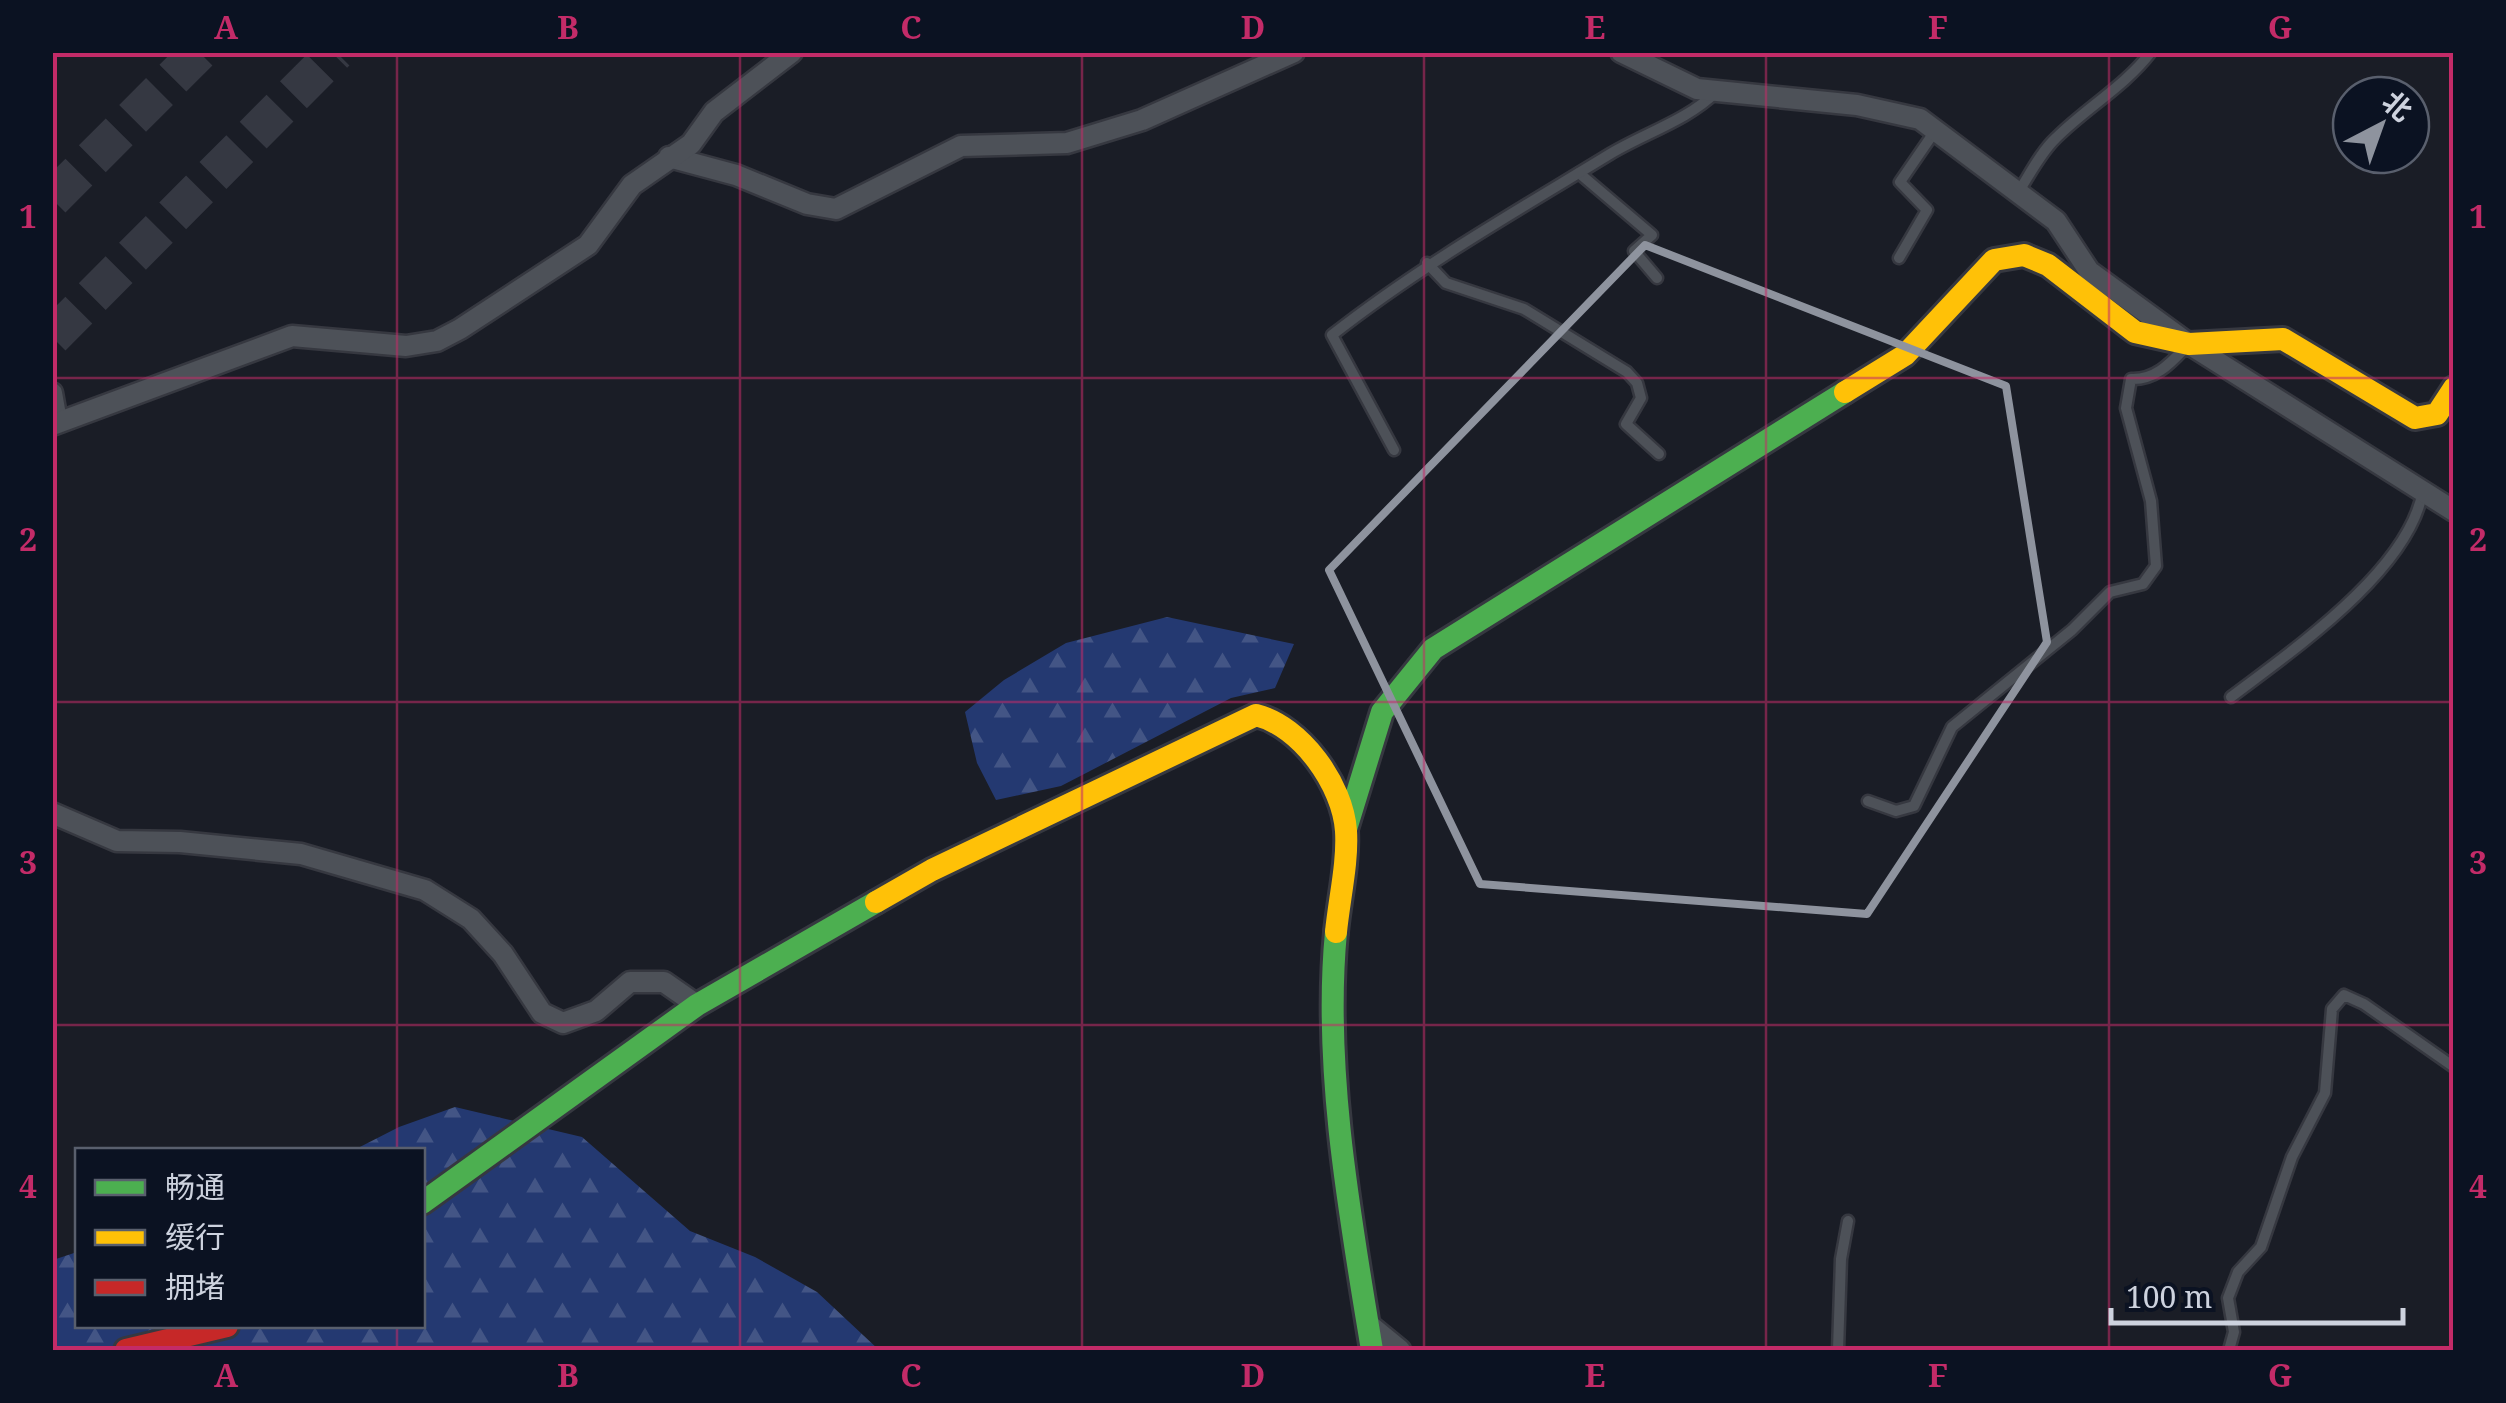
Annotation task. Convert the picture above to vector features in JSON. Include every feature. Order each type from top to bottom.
[{"type":"street","points":[[52,394],[55,423],[292,336],[371,346],[437,341],[588,245],[632,185],[690,144],[714,112],[792,52]]},
{"type":"street","points":[[669,157],[736,175],[807,204],[836,209],[961,146],[1066,143],[1142,120],[1294,52]]},
{"type":"street","points":[[1621,52],[1696,89],[1857,105],[1920,119],[2056,221],[2089,272],[2188,344],[2454,512]]},
{"type":"street","points":[[1372,1350],[1345,1190],[1332,973],[1346,829],[1382,712],[1433,649],[1906,355],[1994,260],[2024,255],[2048,265],[2135,332],[2188,344],[2283,339],[2416,418],[2437,414],[2454,388]]},
{"type":"street","points":[[425,1202],[697,1005],[932,870],[1256,715],[1276,720],[1320,760],[1346,829]]},
{"type":"street","points":[[52,814],[117,841],[300,854],[425,890],[471,919],[503,954],[542,1013],[563,1023],[596,1011],[630,982],[664,982],[697,1005]]},
{"type":"street","points":[[1367,1323],[1400,1350]]},
{"type":"street","points":[[126,1350],[219,1328]]},
{"type":"lane","points":[[2019,191],[2052,141],[2092,105],[2123,86],[2152,52]]},
{"type":"lane","points":[[1394,450],[1332,335],[1427,263],[1644,134],[1700,108],[1717,91]]},
{"type":"lane","points":[[1899,258],[1927,210],[1900,182],[1936,130]]},
{"type":"lane","points":[[1579,173],[1652,235],[1634,252],[1657,278]]},
{"type":"lane","points":[[1427,263],[1446,283],[1524,309],[1627,372],[1637,383],[1641,398],[1626,424],[1658,454]]},
{"type":"lane","points":[[1868,801],[1896,811],[1914,806],[1952,727],[2072,630],[2110,592],[2143,584],[2156,566],[2151,501],[2126,408],[2130,379],[2143,380],[2168,366],[2188,344]]},
{"type":"lane","points":[[2231,696],[2323,628],[2351,599],[2418,518],[2423,489]]},
{"type":"lane","points":[[2229,1350],[2234,1332],[2228,1298],[2238,1272],[2260,1247],[2292,1157],[2325,1093],[2332,1009],[2344,996],[2364,1004],[2454,1067]]},
{"type":"lane","points":[[1838,1350],[1841,1259],[1848,1221]]},
{"type":"highlighted area","points":[[1645,245],[2006,386],[2047,642],[1867,914],[1480,884],[1329,570]]},
{"type":"green space","points":[[1167,617],[1294,644],[1275,688],[1231,698],[1061,786],[996,800],[977,763],[965,712],[1004,680],[1066,643]]},
{"type":"green space","points":[[455,1107],[582,1137],[690,1231],[755,1257],[817,1292],[879,1350],[53,1350],[53,1260],[75,1253],[75,1328],[425,1328],[425,1148],[358,1148],[399,1127]]},
{"type":"tunnel","points":[[52,199],[199,52]]},
{"type":"tunnel","points":[[52,337],[336,52]]},
{"type":"traffic: fast","points":[[1346,829],[1382,712],[1433,649],[1845,392]]},
{"type":"traffic: fast","points":[[425,1201],[697,1005],[876,902]]},
{"type":"traffic: fast","points":[[1336,932],[1336,1089],[1372,1350]]},
{"type":"traffic: slow","points":[[1845,392],[1905,355],[1994,260],[2024,255],[2048,265],[2135,332],[2189,344],[2283,339],[2415,418],[2437,414],[2454,388]]},
{"type":"traffic: slow","points":[[876,902],[932,870],[1256,715],[1273,721],[1303,744],[1337,795],[1346,843],[1336,932]]},
{"type":"traffic: jam","points":[[126,1350],[219,1328]]}]
